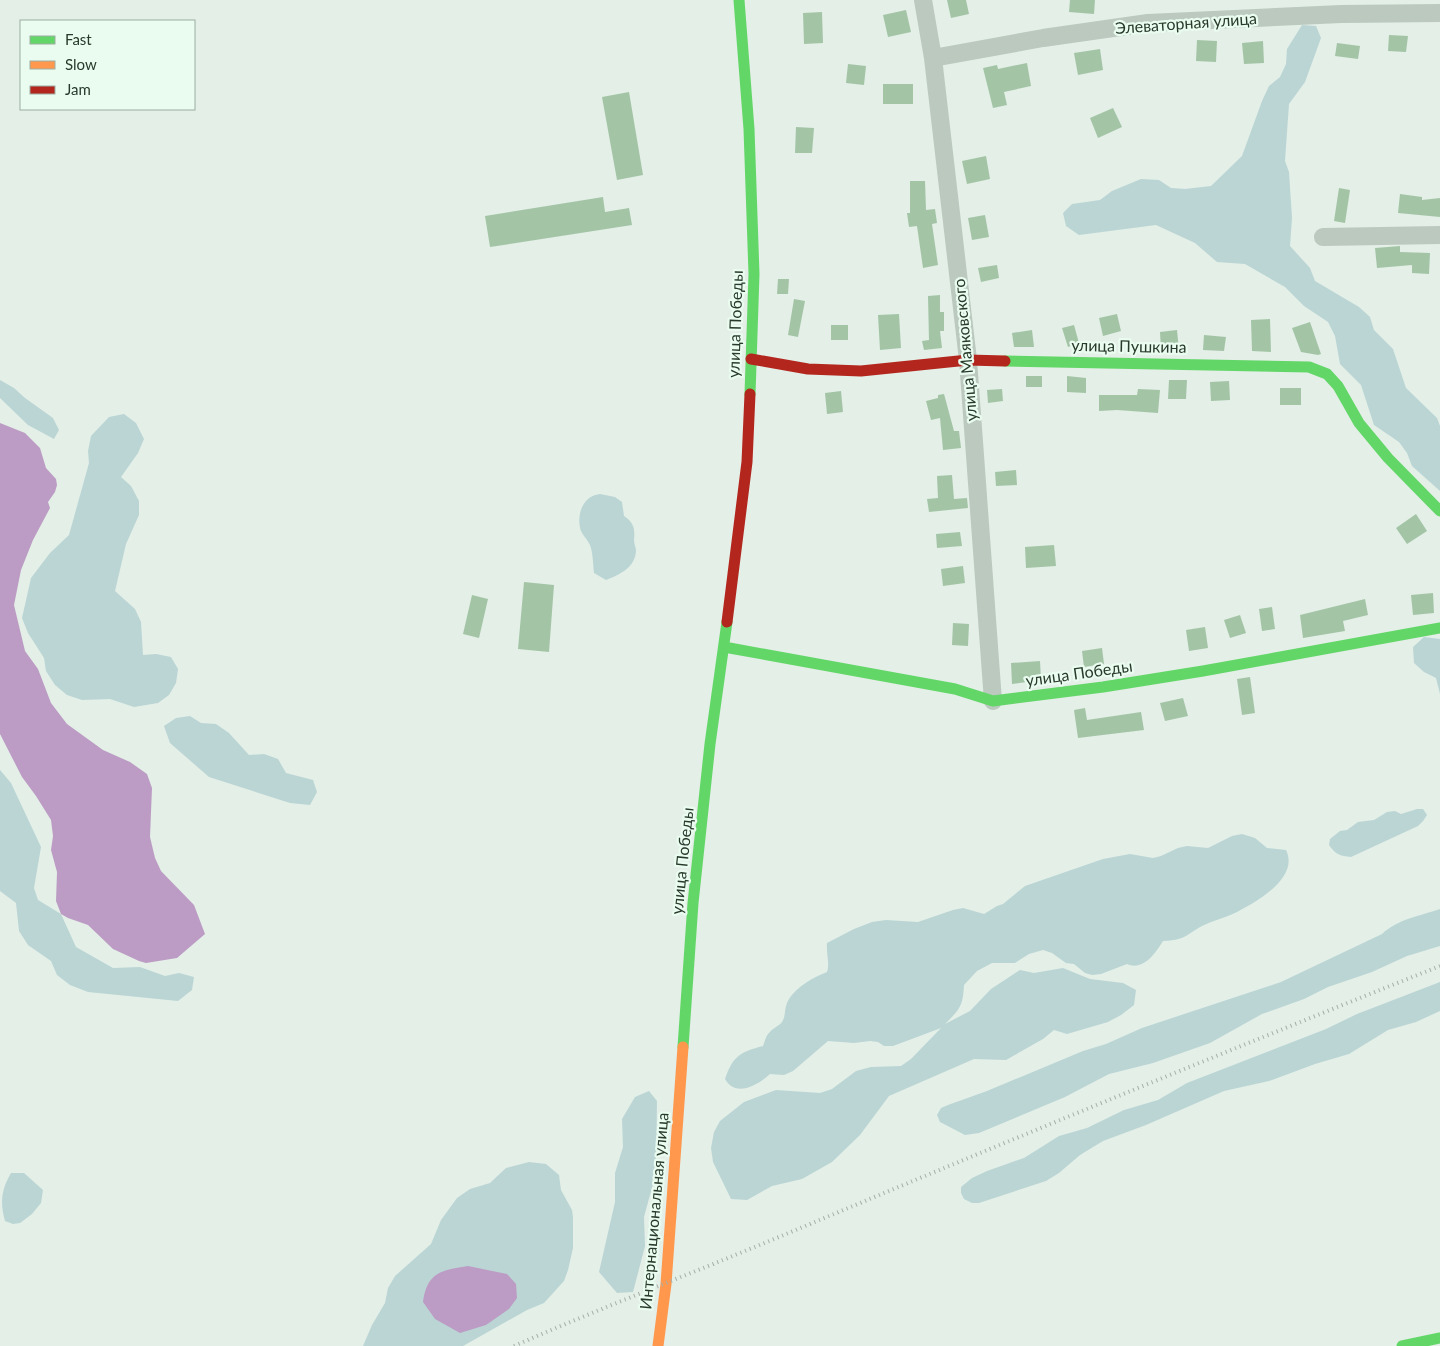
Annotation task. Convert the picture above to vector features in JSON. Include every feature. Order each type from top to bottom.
[{"type":"street","name":"улица Победы","points":[[682,1080],[693,903],[710,744],[747,462],[754,274],[749,128],[740,0]]},
{"type":"street","name":"улица Маяковского","points":[[924,0],[933,58],[968,360],[993,701]]},
{"type":"street","name":"Элеваторная улица","points":[[933,58],[1043,38],[1148,22],[1341,14],[1440,13]]},
{"type":"street","points":[[1323,237],[1440,235]]},
{"type":"street","name":"улица Пушкина","points":[[751,359],[808,369],[861,371],[968,360],[1309,367],[1327,374],[1338,386],[1359,423],[1388,458],[1440,511]]},
{"type":"street","name":"улица Победы","points":[[724,647],[955,689],[993,701],[1203,671],[1440,628]]},
{"type":"street","name":"Интернациональная улица","points":[[658,1346],[666,1284],[682,1080]]},
{"type":"street","points":[[1402,1346],[1440,1338]]},
{"type":"shaded area","points":[[1302,25],[1316,26],[1321,38],[1305,82],[1289,104],[1285,161],[1289,172],[1292,218],[1290,246],[1310,268],[1315,281],[1359,307],[1370,317],[1374,330],[1393,349],[1406,388],[1437,418],[1440,426],[1440,491],[1412,466],[1407,453],[1399,442],[1374,425],[1361,385],[1340,364],[1335,336],[1328,322],[1304,306],[1285,287],[1245,264],[1217,262],[1195,243],[1156,225],[1079,235],[1066,226],[1063,213],[1072,204],[1100,200],[1112,191],[1141,179],[1159,180],[1171,188],[1185,189],[1211,186],[1242,156],[1262,101],[1269,86],[1280,77],[1286,64],[1287,49]]},
{"type":"shaded area","points":[[0,380],[14,388],[53,418],[59,430],[54,439],[28,425],[0,398]]},
{"type":"shaded area","points":[[124,414],[136,423],[144,439],[138,453],[121,477],[131,486],[139,501],[139,515],[126,544],[115,591],[135,609],[141,622],[143,655],[156,654],[171,657],[178,669],[176,683],[169,695],[158,703],[134,707],[110,699],[82,700],[67,695],[55,685],[46,671],[44,658],[28,633],[22,618],[31,578],[50,553],[69,535],[89,463],[88,451],[91,436],[109,417]]},
{"type":"shaded area","points":[[0,423],[25,433],[40,448],[46,468],[56,479],[57,485],[55,492],[48,502],[50,508],[33,540],[21,570],[14,605],[25,651],[38,669],[51,703],[67,724],[103,750],[130,762],[147,774],[152,788],[150,837],[155,858],[161,871],[194,905],[205,934],[177,958],[146,963],[139,961],[113,949],[88,925],[61,914],[56,901],[57,872],[51,850],[53,836],[51,820],[22,777],[0,734]]},
{"type":"shaded area","points":[[600,494],[615,497],[622,502],[624,516],[633,526],[636,551],[633,562],[626,570],[606,580],[594,573],[591,548],[582,533],[579,519],[585,503]]},
{"type":"shaded area","points":[[1424,637],[1440,639],[1440,694],[1436,678],[1424,672],[1414,663],[1413,647]]},
{"type":"shaded area","points":[[190,716],[201,723],[216,724],[229,733],[249,755],[264,754],[278,759],[286,773],[313,780],[317,792],[310,805],[290,803],[209,777],[170,743],[164,726],[176,718]]},
{"type":"shaded area","points":[[0,770],[11,783],[41,847],[34,888],[38,900],[61,914],[76,947],[113,968],[140,967],[165,976],[179,973],[194,977],[192,990],[178,1001],[88,992],[70,985],[57,975],[51,961],[28,945],[19,931],[16,903],[0,891]]},
{"type":"shaded area","points":[[1423,809],[1427,815],[1418,826],[1351,857],[1338,854],[1329,845],[1330,839],[1340,831],[1347,830],[1358,822],[1374,820],[1387,812],[1395,811],[1401,814]]},
{"type":"shaded area","points":[[1242,834],[1255,838],[1267,848],[1286,850],[1289,860],[1287,870],[1281,880],[1264,896],[1235,913],[1202,926],[1184,937],[1163,941],[1148,960],[1138,965],[1127,964],[1101,974],[1092,975],[1085,973],[1074,964],[1066,963],[1052,953],[1043,950],[1029,954],[1015,963],[992,963],[977,971],[964,985],[960,1007],[945,1024],[970,1011],[991,989],[1020,970],[1034,973],[1063,968],[1090,979],[1123,983],[1136,990],[1134,1005],[1121,1015],[1108,1022],[1067,1034],[1054,1030],[1043,1039],[1006,1060],[974,1059],[889,1096],[860,1135],[832,1162],[802,1179],[772,1186],[747,1200],[731,1199],[713,1162],[711,1148],[714,1132],[720,1121],[744,1102],[776,1090],[820,1093],[832,1089],[856,1071],[871,1067],[901,1066],[911,1059],[941,1028],[893,1046],[884,1046],[878,1042],[870,1041],[854,1043],[828,1041],[793,1071],[784,1075],[770,1074],[747,1088],[735,1088],[730,1085],[725,1079],[734,1060],[748,1050],[763,1046],[769,1033],[782,1022],[787,1003],[794,993],[810,980],[827,972],[827,943],[872,922],[886,920],[918,922],[963,908],[984,914],[1003,904],[1025,886],[1103,859],[1130,854],[1153,858],[1187,846],[1208,848],[1232,836]]},
{"type":"shaded area","points":[[1440,909],[1440,946],[1407,956],[1372,972],[1328,987],[1304,999],[1262,1014],[1210,1043],[1153,1063],[1109,1074],[1065,1097],[979,1133],[965,1135],[940,1122],[937,1115],[941,1108],[948,1105],[1083,1051],[1106,1044],[1142,1028],[1281,982],[1382,934],[1402,921]]},
{"type":"shaded area","points":[[1440,982],[1440,1011],[1416,1022],[1388,1030],[1349,1054],[1269,1081],[1224,1091],[1146,1125],[1103,1141],[1080,1155],[1059,1173],[1046,1181],[979,1203],[972,1203],[964,1199],[961,1193],[961,1187],[972,1178],[1024,1158],[1059,1136],[1087,1128],[1124,1110],[1158,1100],[1187,1083]]},
{"type":"shaded area","points":[[649,1091],[657,1101],[656,1173],[644,1217],[645,1246],[633,1292],[617,1293],[599,1272],[615,1202],[615,1173],[623,1147],[622,1119],[635,1097]]},
{"type":"shaded area","points":[[529,1162],[546,1164],[559,1175],[561,1190],[572,1210],[573,1248],[564,1281],[544,1303],[527,1310],[463,1346],[363,1346],[372,1325],[385,1303],[388,1288],[395,1276],[431,1244],[441,1220],[457,1198],[470,1189],[490,1183],[506,1168]]},
{"type":"shaded area","points":[[11,1173],[24,1173],[43,1190],[41,1203],[32,1214],[20,1223],[13,1224],[5,1221],[2,1208],[3,1191]]},
{"type":"shaded area","points":[[468,1266],[507,1274],[516,1284],[517,1298],[509,1309],[486,1325],[460,1333],[435,1319],[423,1302],[428,1284],[437,1274]]},
{"type":"building","points":[[947,0],[966,0],[969,14],[951,18]]},
{"type":"building","points":[[1070,0],[1095,0],[1094,14],[1069,12]]},
{"type":"building","points":[[906,10],[911,32],[888,37],[883,15]]},
{"type":"building","points":[[822,12],[823,43],[804,44],[803,13]]},
{"type":"building","points":[[1389,35],[1408,36],[1406,52],[1388,51]]},
{"type":"building","points":[[1197,40],[1217,41],[1216,62],[1196,61]]},
{"type":"building","points":[[1263,41],[1264,63],[1244,64],[1242,43]]},
{"type":"building","points":[[1337,43],[1360,46],[1358,59],[1335,56]]},
{"type":"building","points":[[1100,49],[1103,70],[1078,75],[1074,53]]},
{"type":"building","points":[[1027,63],[1031,86],[1004,92],[1007,105],[993,108],[983,68],[997,65],[998,69]]},
{"type":"building","points":[[848,64],[866,66],[864,85],[846,83]]},
{"type":"building","points":[[883,84],[913,84],[913,104],[883,104]]},
{"type":"building","points":[[629,92],[643,175],[617,180],[602,97]]},
{"type":"building","points":[[1113,108],[1122,127],[1098,138],[1090,118]]},
{"type":"building","points":[[796,127],[814,128],[812,153],[795,153]]},
{"type":"building","points":[[986,156],[990,179],[967,184],[962,161]]},
{"type":"building","points":[[910,181],[925,181],[926,210],[935,209],[937,223],[932,224],[938,265],[923,268],[917,226],[909,227],[907,213],[910,213]]},
{"type":"building","points":[[1339,188],[1350,190],[1345,223],[1334,221]]},
{"type":"building","points":[[1400,194],[1422,197],[1422,200],[1440,198],[1440,217],[1398,213]]},
{"type":"building","points":[[603,197],[605,212],[629,208],[632,225],[490,247],[485,216]]},
{"type":"building","points":[[985,215],[989,237],[972,240],[968,218]]},
{"type":"building","points":[[1400,246],[1400,252],[1430,253],[1429,274],[1412,273],[1412,265],[1377,268],[1375,248]]},
{"type":"building","points":[[997,265],[999,278],[981,282],[978,268]]},
{"type":"building","points":[[778,279],[789,279],[788,294],[777,294]]},
{"type":"building","points":[[940,295],[940,312],[944,312],[944,331],[940,331],[942,348],[924,350],[922,341],[929,340],[928,296]]},
{"type":"building","points":[[794,299],[805,301],[798,337],[788,335]]},
{"type":"building","points":[[899,314],[901,348],[880,350],[878,315]]},
{"type":"building","points":[[1117,314],[1121,331],[1103,336],[1099,318]]},
{"type":"building","points":[[1270,319],[1271,352],[1252,351],[1251,320]]},
{"type":"building","points":[[1310,322],[1321,354],[1318,355],[1301,352],[1292,328]]},
{"type":"building","points":[[831,325],[848,325],[848,340],[831,340]]},
{"type":"building","points":[[1074,325],[1079,343],[1068,347],[1062,328]]},
{"type":"building","points":[[1032,330],[1034,347],[1014,347],[1012,333]]},
{"type":"building","points":[[1177,330],[1179,350],[1161,350],[1160,332]]},
{"type":"building","points":[[1204,335],[1226,337],[1224,351],[1203,350]]},
{"type":"building","points":[[1026,376],[1042,376],[1042,387],[1026,387]]},
{"type":"building","points":[[1067,376],[1086,378],[1086,393],[1067,392]]},
{"type":"building","points":[[1169,380],[1187,380],[1186,399],[1168,399]]},
{"type":"building","points":[[1229,381],[1230,400],[1211,401],[1210,382]]},
{"type":"building","points":[[1280,388],[1301,388],[1301,405],[1280,405]]},
{"type":"building","points":[[1002,389],[1003,401],[988,403],[987,390]]},
{"type":"building","points":[[1138,389],[1160,390],[1158,413],[1117,410],[1099,411],[1099,395],[1137,395]]},
{"type":"building","points":[[841,391],[843,412],[827,414],[825,393]]},
{"type":"building","points":[[944,394],[954,431],[959,431],[961,448],[943,450],[940,418],[931,420],[926,401],[938,398],[938,395]]},
{"type":"building","points":[[1016,470],[1017,485],[996,486],[995,472]]},
{"type":"building","points":[[952,475],[954,499],[967,498],[968,508],[929,512],[927,499],[938,498],[937,476]]},
{"type":"building","points":[[1416,514],[1427,531],[1407,544],[1396,528]]},
{"type":"building","points":[[960,532],[962,546],[937,548],[936,534]]},
{"type":"building","points":[[1054,545],[1056,566],[1026,568],[1025,547]]},
{"type":"building","points":[[963,566],[965,583],[943,586],[941,569]]},
{"type":"building","points":[[524,582],[554,585],[549,652],[518,649]]},
{"type":"building","points":[[1433,593],[1434,613],[1413,615],[1411,595]]},
{"type":"building","points":[[472,595],[488,599],[479,638],[463,634]]},
{"type":"building","points":[[1365,599],[1368,615],[1343,621],[1345,631],[1303,638],[1300,615]]},
{"type":"building","points":[[1272,607],[1275,629],[1262,631],[1259,609]]},
{"type":"building","points":[[1240,615],[1246,633],[1230,638],[1224,620]]},
{"type":"building","points":[[953,623],[969,624],[968,646],[952,645]]},
{"type":"building","points":[[1205,627],[1208,648],[1189,651],[1186,630]]},
{"type":"building","points":[[1102,648],[1104,664],[1084,667],[1082,651]]},
{"type":"building","points":[[1040,661],[1041,680],[1012,684],[1011,663]]},
{"type":"building","points":[[1250,677],[1255,713],[1242,715],[1237,679]]},
{"type":"building","points":[[1183,698],[1188,716],[1165,721],[1160,703]]},
{"type":"building","points":[[1085,708],[1087,720],[1141,712],[1144,730],[1078,738],[1074,710]]},
{"type":"railway","points":[[514,1346],[1109,1100],[1440,966]]},
{"type":"traffic: fast","points":[[739,0],[749,129],[754,274],[750,394]]},
{"type":"traffic: fast","points":[[1005,361],[1309,367],[1327,374],[1338,386],[1359,423],[1388,458],[1440,511]]},
{"type":"traffic: fast","points":[[683,1047],[693,903],[710,744],[727,622]]},
{"type":"traffic: fast","points":[[724,647],[955,689],[993,701],[1103,687],[1203,671],[1440,628]]},
{"type":"traffic: fast","points":[[1402,1346],[1440,1338]]},
{"type":"traffic: slow","points":[[658,1346],[666,1284],[683,1047]]},
{"type":"traffic: jam","points":[[751,359],[808,369],[861,371],[968,360],[1005,361]]},
{"type":"traffic: jam","points":[[727,622],[747,462],[750,394]]}]
